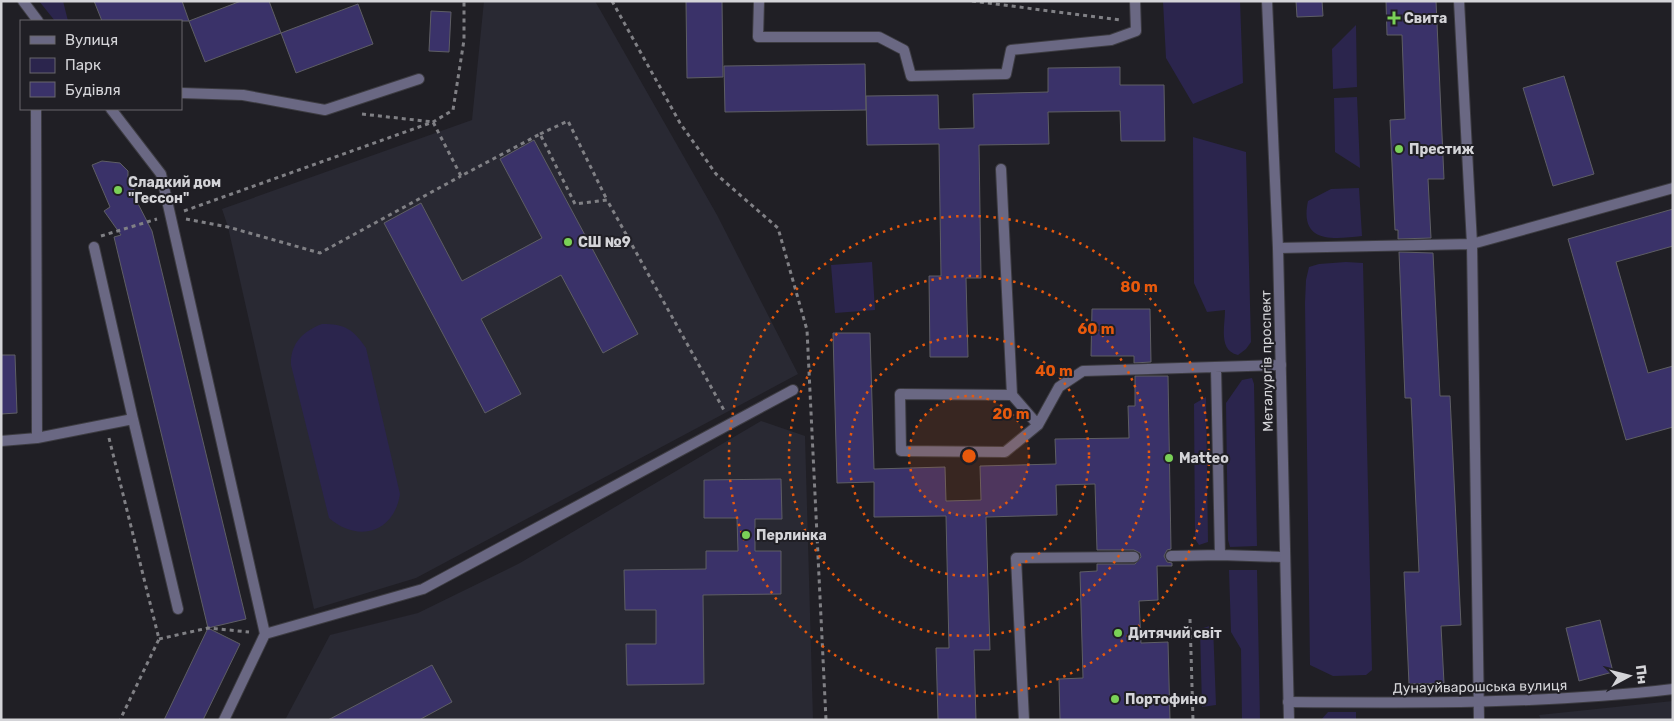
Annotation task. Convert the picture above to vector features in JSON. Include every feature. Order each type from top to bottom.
[{"type":"street","points":[[23,1],[36,20]]},
{"type":"street","points":[[759,1],[758,37],[879,37],[904,50],[911,76],[1006,74],[1011,50],[1111,40],[1136,30],[1135,1]]},
{"type":"street","name":"Металургів проспект","points":[[1267,1],[1278,248],[1289,720]]},
{"type":"street","points":[[1459,1],[1472,244],[1479,720]]},
{"type":"street","points":[[182,93],[244,95],[325,110],[419,79]]},
{"type":"street","points":[[36,110],[37,438]]},
{"type":"street","points":[[112,110],[161,174],[265,634],[224,720]]},
{"type":"street","points":[[1001,169],[1012,395],[1038,425]]},
{"type":"street","points":[[1278,248],[1472,244],[1673,188]]},
{"type":"street","points":[[94,247],[178,609]]},
{"type":"street","points":[[1012,395],[900,394],[901,451],[1005,452],[1038,425],[1059,387],[1084,371],[1216,368],[1281,364]]},
{"type":"street","points":[[1216,368],[1220,555]]},
{"type":"street","points":[[265,634],[424,590],[793,390]]},
{"type":"street","points":[[1,442],[37,438],[133,419]]},
{"type":"street","points":[[1171,556],[1284,557]]},
{"type":"street","points":[[1024,720],[1016,558],[1134,557]]},
{"type":"street","name":"Дунауйварошська вулиця","points":[[1288,702],[1479,702],[1610,696],[1673,690]]},
{"type":"path","points":[[94,247],[102,234],[170,216],[433,122],[453,110],[464,40],[464,1]]},
{"type":"path","points":[[612,1],[680,123],[716,174],[778,228],[807,330],[826,720]]},
{"type":"path","points":[[972,1],[1120,20],[1136,18]]},
{"type":"path","points":[[354,113],[433,122]]},
{"type":"path","points":[[170,216],[228,227],[320,254],[461,176],[568,121],[607,200],[732,423]]},
{"type":"path","points":[[433,122],[461,176]]},
{"type":"path","points":[[540,134],[575,204],[607,200]]},
{"type":"path","points":[[106,424],[159,639],[120,720]]},
{"type":"path","points":[[1190,620],[1193,720]]},
{"type":"path","points":[[159,639],[208,628],[265,634]]},
{"type":"shaded area","points":[[484,1],[595,1],[717,215],[798,374],[416,578],[314,609],[228,227],[222,209],[472,120]]},
{"type":"shaded area","points":[[761,421],[805,436],[813,720],[285,720],[330,635],[418,613],[520,563]]},
{"type":"shaded area","points":[[1673,701],[1673,720],[1541,720],[1539,715]]},
{"type":"green space","points":[[39,1],[63,1],[68,20],[54,20]]},
{"type":"green space","points":[[1163,1],[1240,1],[1243,83],[1193,104],[1166,58]]},
{"type":"green space","points":[[1356,25],[1357,87],[1333,89],[1332,49]]},
{"type":"green space","points":[[1357,97],[1360,168],[1335,152],[1334,98]]},
{"type":"green space","points":[[1193,137],[1246,152],[1251,342],[1238,355],[1232,352],[1225,343],[1225,310],[1207,312],[1194,283]]},
{"type":"green space","points":[[1359,188],[1362,236],[1330,238],[1313,232],[1307,215],[1308,201],[1331,189]]},
{"type":"green space","points":[[872,262],[875,310],[835,313],[831,265]]},
{"type":"green space","points":[[1363,263],[1372,670],[1366,675],[1333,676],[1310,665],[1305,303],[1306,280],[1309,267],[1319,264]]},
{"type":"green space","points":[[322,324],[337,325],[348,329],[357,336],[366,348],[400,494],[390,518],[383,525],[373,530],[363,532],[351,530],[340,526],[329,518],[291,365],[291,357],[299,339],[309,330]]},
{"type":"green space","points":[[1252,378],[1254,384],[1257,546],[1230,547],[1228,540],[1226,403],[1242,380]]},
{"type":"green space","points":[[1206,397],[1208,542],[1199,545],[1195,539],[1194,404]]},
{"type":"green space","points":[[1229,570],[1257,570],[1260,720],[1242,720],[1241,649],[1231,632]]},
{"type":"green space","points":[[1213,625],[1216,705],[1202,707],[1200,629]]},
{"type":"green space","points":[[1328,712],[1356,712],[1356,720],[1321,720]]},
{"type":"building","points":[[94,1],[182,1],[189,21],[182,20],[102,20]]},
{"type":"building","points":[[241,1],[269,1],[281,33],[205,62],[189,21]]},
{"type":"building","points":[[686,1],[722,1],[723,77],[687,78]]},
{"type":"building","points":[[1296,1],[1322,1],[1323,16],[1297,17]]},
{"type":"building","points":[[1386,1],[1436,1],[1444,179],[1428,179],[1431,238],[1398,239],[1398,230],[1395,230],[1390,120],[1405,119],[1402,35],[1387,35]]},
{"type":"building","points":[[358,4],[373,44],[296,73],[281,33]]},
{"type":"building","points":[[431,11],[451,12],[449,52],[429,51]]},
{"type":"building","points":[[865,64],[866,110],[725,112],[724,66]]},
{"type":"building","points":[[1120,67],[1120,85],[1164,85],[1165,141],[1121,141],[1120,111],[1048,112],[1049,144],[979,145],[981,278],[966,278],[968,357],[930,357],[929,276],[941,276],[939,144],[867,145],[866,96],[938,95],[939,129],[974,128],[973,94],[1048,92],[1048,68]]},
{"type":"building","points":[[1564,76],[1594,174],[1553,186],[1523,88]]},
{"type":"building","points":[[534,140],[638,334],[603,353],[561,275],[481,319],[521,394],[485,413],[384,223],[421,203],[462,281],[542,238],[500,159]]},
{"type":"building","points":[[102,161],[120,163],[128,171],[128,182],[135,188],[132,192],[152,231],[246,619],[208,628],[114,237],[121,235],[104,211],[110,207],[92,165]]},
{"type":"building","points":[[1673,209],[1673,246],[1616,262],[1648,373],[1673,366],[1673,427],[1626,440],[1568,239]]},
{"type":"building","points":[[1399,252],[1433,253],[1440,396],[1450,396],[1461,625],[1441,626],[1444,683],[1409,684],[1404,572],[1419,572],[1411,398],[1405,398]]},
{"type":"building","points":[[1092,309],[1150,309],[1151,362],[1134,363],[1134,356],[1091,356]]},
{"type":"building","points":[[833,333],[870,333],[874,469],[945,467],[946,501],[981,500],[980,466],[1056,464],[1055,439],[1129,438],[1128,406],[1135,406],[1135,376],[1168,376],[1171,549],[1167,550],[1164,556],[1167,562],[1172,563],[1172,566],[1157,566],[1158,600],[1139,601],[1141,643],[1168,642],[1170,720],[1060,720],[1059,679],[1083,678],[1080,572],[1097,571],[1097,564],[1135,564],[1141,557],[1140,553],[1134,550],[1097,550],[1095,484],[1056,485],[1057,515],[986,517],[990,650],[974,650],[976,720],[938,720],[936,648],[949,648],[946,516],[874,517],[874,482],[837,483]]},
{"type":"building","points":[[1,355],[15,355],[17,413],[1,414]]},
{"type":"building","points":[[781,479],[782,519],[755,519],[755,551],[781,551],[781,594],[703,595],[704,684],[627,685],[626,644],[656,644],[656,610],[625,610],[624,570],[706,569],[706,551],[738,551],[737,518],[704,518],[704,480]]},
{"type":"building","points":[[1600,620],[1613,672],[1579,681],[1566,628]]},
{"type":"building","points":[[208,628],[240,644],[203,720],[164,720]]},
{"type":"building","points":[[432,665],[452,702],[419,720],[328,720]]},
{"type":"place","name":"Свита","points":[[1394,18]]},
{"type":"place","name":"Престиж","points":[[1399,149]]},
{"type":"place","name":"Сладкий дом \"Гессон\"","points":[[118,190]]},
{"type":"place","name":"СШ №9","points":[[568,242]]},
{"type":"place","name":"Matteo","points":[[1169,458]]},
{"type":"place","name":"Перлинка","points":[[746,535]]},
{"type":"place","name":"Дитячий світ","points":[[1118,633]]},
{"type":"place","name":"Портофино","points":[[1115,699]]}]
